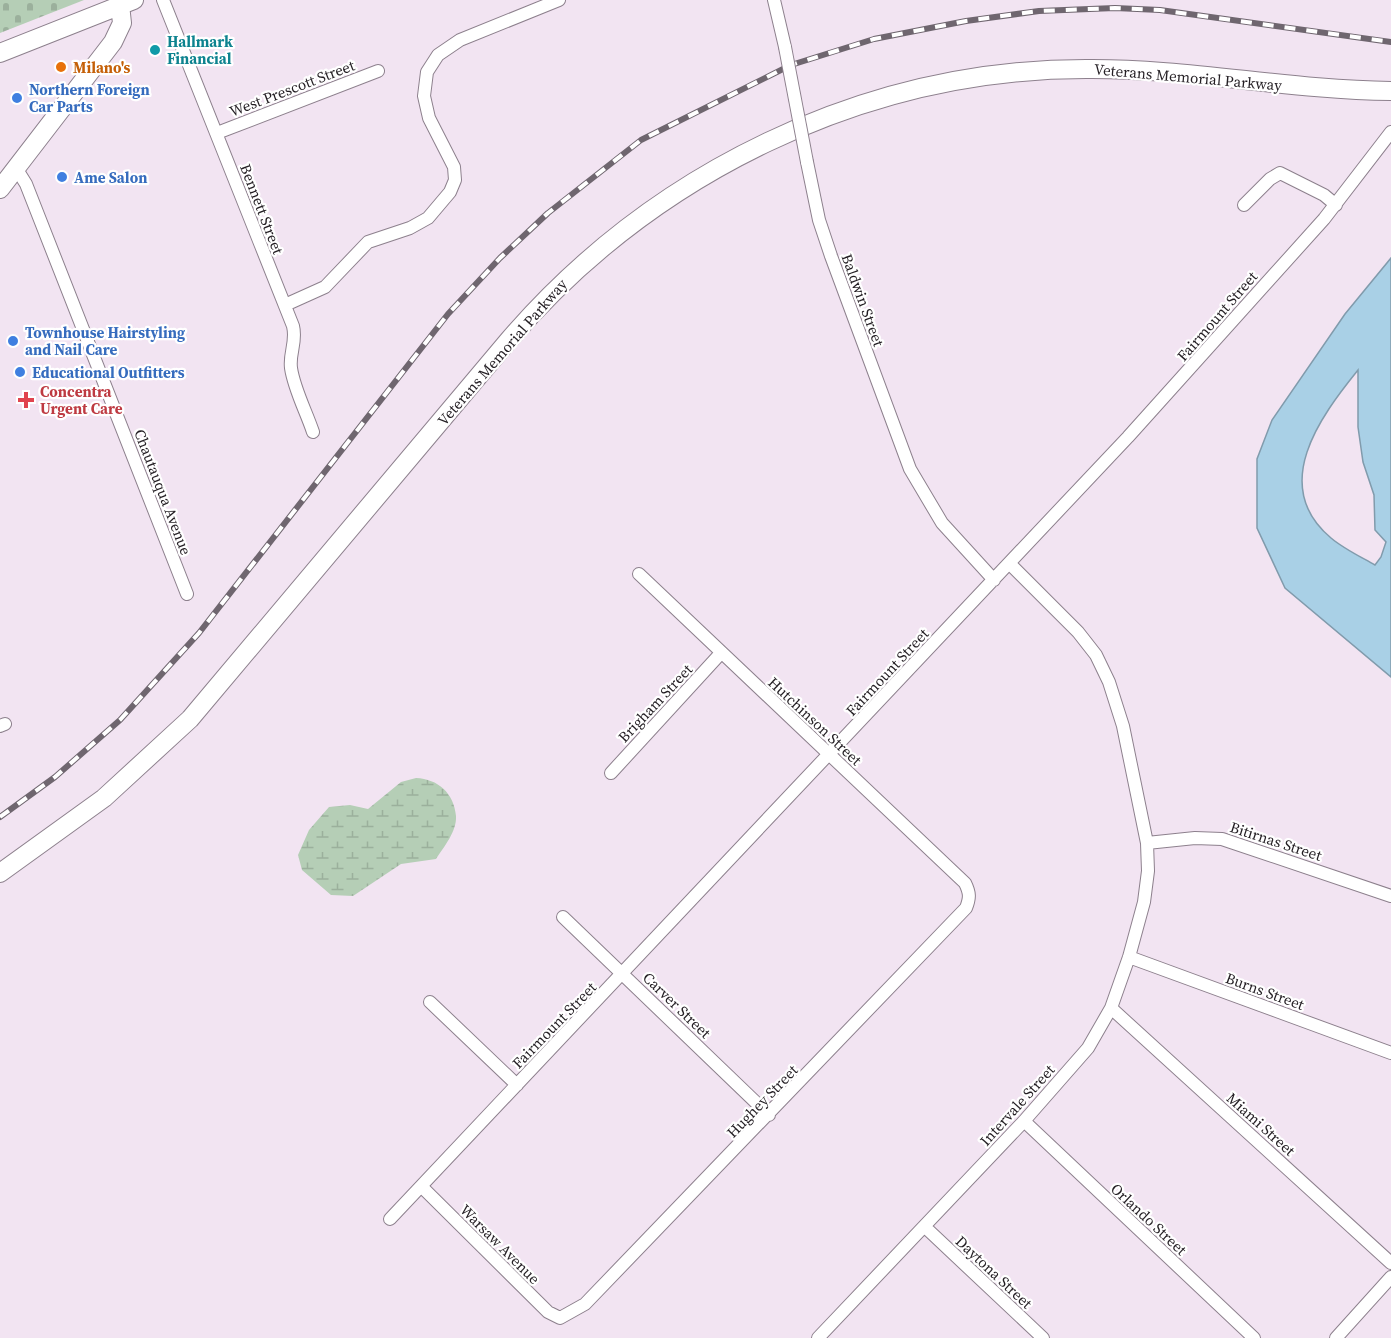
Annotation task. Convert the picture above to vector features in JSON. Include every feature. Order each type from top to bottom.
[{"type":"main road","points":[[0,53],[127,3]]},
{"type":"main road","points":[[0,189],[114,39],[122,23],[127,3]]},
{"type":"main road","name":"Veterans Memorial Parkway","points":[[0,873],[104,798],[190,719],[508,341],[560,284],[624,230],[718,166],[772,139],[842,111],[917,89],[1003,74],[1078,69],[1130,70],[1313,88],[1391,91]]},
{"type":"street","name":"Bennett Street","points":[[163,0],[285,305],[295,336],[291,371],[313,432]]},
{"type":"street","points":[[285,305],[325,287],[368,242],[410,228],[428,218],[450,192],[455,180],[454,167],[429,118],[423,96],[428,72],[438,55],[460,40],[559,0]]},
{"type":"street","name":"Baldwin Street","points":[[774,0],[819,220],[909,469],[937,516],[959,544],[994,580]]},
{"type":"street","name":"West Prescott Street","points":[[217,134],[378,70]]},
{"type":"street","name":"Fairmount Street","points":[[390,1219],[624,974],[1176,385],[1335,205],[1391,132]]},
{"type":"street","name":"Chautauqua Avenue","points":[[16,168],[35,206],[188,594]]},
{"type":"street","points":[[1244,205],[1270,179],[1280,173],[1306,185],[1335,205]]},
{"type":"street","name":"Intervale Street","points":[[823,1333],[1024,1121],[1088,1048],[1111,1008],[1130,957],[1144,902],[1148,871],[1147,843],[1123,726],[1109,682],[1096,655],[1078,632],[1010,564]]},
{"type":"street","name":"Hutchinson Street","points":[[639,574],[965,884],[970,892]]},
{"type":"street","name":"Brigham Street","points":[[611,773],[721,654]]},
{"type":"street","name":"Bitirnas Street","points":[[1147,843],[1195,838],[1222,839],[1391,896]]},
{"type":"street","name":"Hughey Street","points":[[560,1318],[585,1304],[769,1115],[966,908],[970,892]]},
{"type":"street","name":"Carver Street","points":[[563,917],[769,1115]]},
{"type":"street","name":"Burns Street","points":[[1130,957],[1391,1053]]},
{"type":"street","points":[[430,1002],[517,1085]]},
{"type":"street","name":"Miami Street","points":[[1111,1008],[1391,1263]]},
{"type":"street","name":"Orlando Street","points":[[1024,1121],[1254,1338]]},
{"type":"street","name":"Warsaw Avenue","points":[[422,1187],[540,1305],[560,1318]]},
{"type":"street","name":"Daytona Street","points":[[925,1227],[1043,1338]]},
{"type":"street","points":[[1336,1338],[1391,1277]]},
{"type":"street","points":[[823,1333],[837,1338]]},
{"type":"green space","points":[[0,0],[84,0],[0,33]]},
{"type":"green space","points":[[416,778],[438,784],[448,794],[455,808],[456,822],[449,839],[436,859],[401,864],[353,896],[331,895],[302,870],[298,855],[309,830],[329,807],[350,805],[368,809],[401,782]]},
{"type":"water","points":[[1391,258],[1391,677],[1285,588],[1257,528],[1257,459],[1272,420],[1345,314]],"holes":[[[1358,370],[1358,427],[1363,462],[1374,495],[1375,530],[1386,542],[1381,557],[1375,565],[1331,538],[1313,518],[1304,496],[1302,474],[1307,452],[1316,430]]]},
{"type":"railway","points":[[0,817],[55,777],[120,720],[199,633],[448,314],[500,258],[548,213],[641,140],[791,65],[874,39],[966,21],[1039,11],[1115,8],[1160,10],[1391,42]]},
{"type":"place","name":"Hallmark Financial","points":[[155,50]]},
{"type":"place","name":"Milano's","points":[[61,67]]},
{"type":"place","name":"Northern Foreign Car Parts","points":[[17,98]]},
{"type":"place","name":"Ame Salon","points":[[62,177]]},
{"type":"place","name":"Townhouse Hairstyling and Nail Care","points":[[13,341]]},
{"type":"place","name":"Educational Outfitters","points":[[20,372]]},
{"type":"place","name":"Concentra Urgent Care","points":[[26,400]]}]
